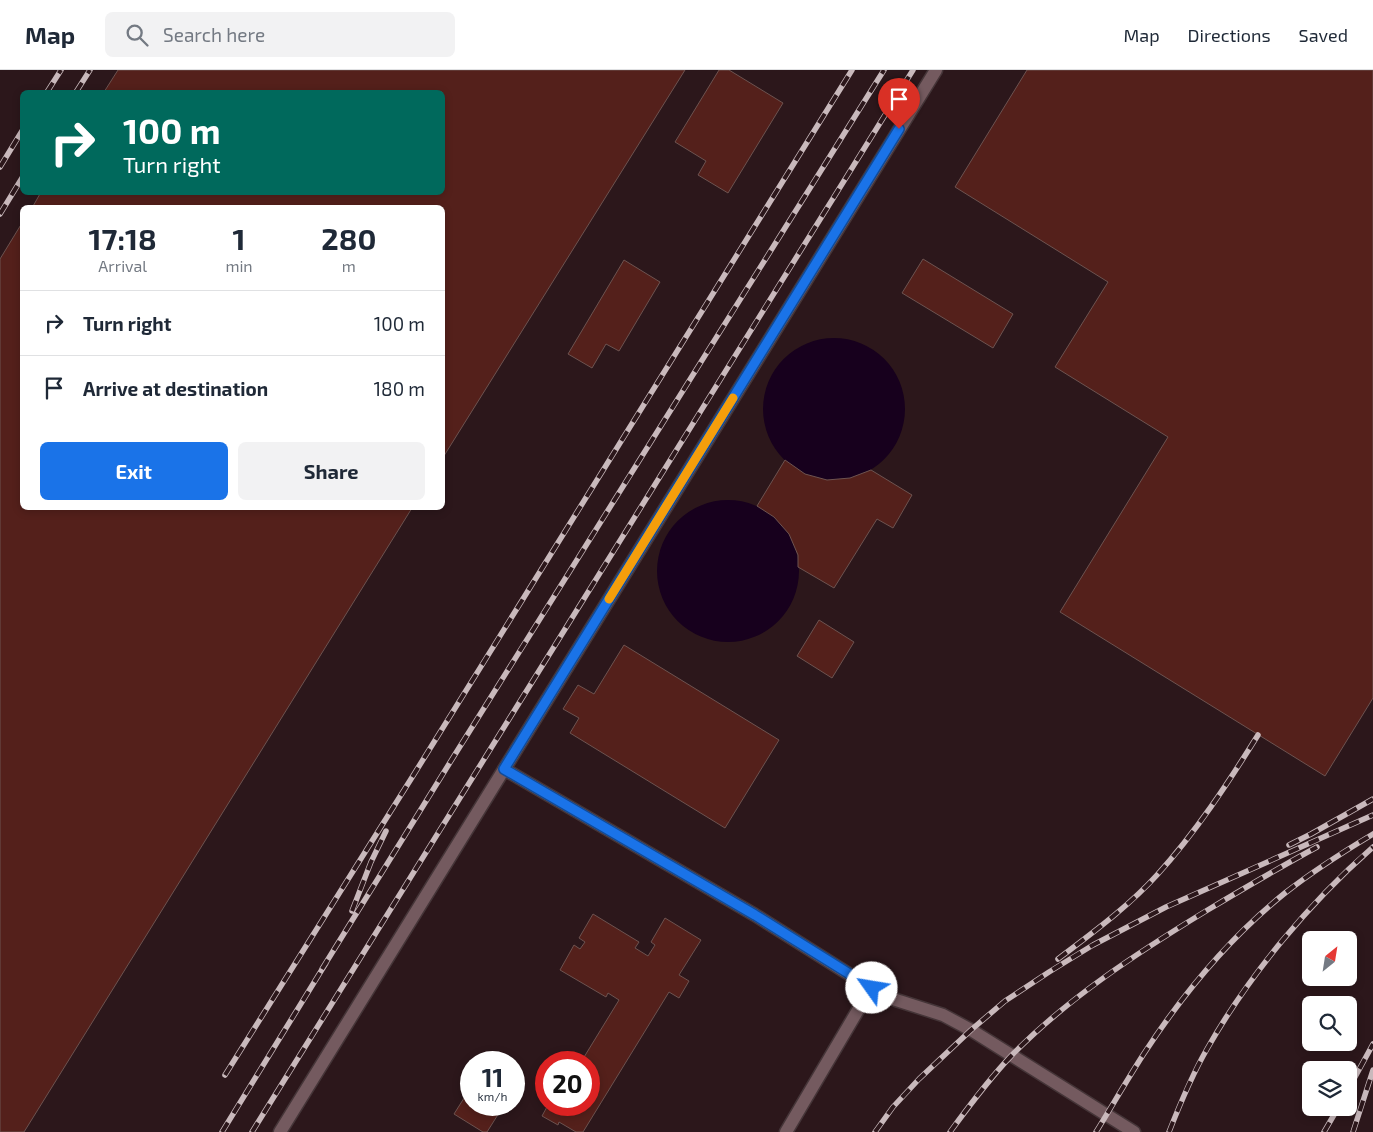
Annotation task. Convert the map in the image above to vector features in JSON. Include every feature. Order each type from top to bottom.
[{"type":"lane","points":[[280,1132],[936,70]]},
{"type":"lane","points":[[504,769],[755,915],[872,988],[896,1000],[943,1015],[971,1030],[1134,1132]]},
{"type":"lane","points":[[786,1132],[872,988]]},
{"type":"shaded area","points":[[834,338],[861,344],[873,350],[884,359],[893,370],[899,382],[905,409],[899,436],[893,448],[884,459],[873,468],[861,474],[834,480],[807,474],[795,468],[784,459],[775,448],[769,436],[763,409],[769,382],[775,370],[784,359],[795,350],[807,344]]},
{"type":"shaded area","points":[[728,500],[755,506],[767,512],[778,521],[787,532],[793,544],[799,571],[793,598],[787,610],[778,621],[767,630],[755,636],[728,642],[701,636],[689,630],[678,621],[669,610],[663,598],[657,571],[663,544],[669,532],[678,521],[689,512],[701,506]]},
{"type":"building","points":[[118,70],[685,70],[445,454],[445,205],[34,205],[39,195],[445,195],[445,90],[105,90]]},
{"type":"building","points":[[719,70],[729,70],[783,103],[728,193],[698,175],[706,161],[675,142]]},
{"type":"building","points":[[1027,70],[1373,70],[1373,698],[1325,776],[1060,612],[1168,437],[1055,367],[1108,282],[955,187]]},
{"type":"building","points":[[20,226],[20,510],[411,510],[24,1132],[0,1132],[0,259]]},
{"type":"building","points":[[923,259],[1013,314],[993,348],[902,293]]},
{"type":"building","points":[[624,260],[660,282],[619,351],[606,344],[592,368],[568,354]]},
{"type":"building","points":[[785,460],[805,474],[827,480],[850,478],[871,470],[912,495],[893,528],[877,519],[834,588],[798,567],[798,555],[789,534],[774,517],[757,506]]},
{"type":"building","points":[[819,620],[854,642],[832,678],[797,656]]},
{"type":"building","points":[[624,645],[779,740],[725,828],[570,733],[579,718],[563,709],[578,685],[594,694]]},
{"type":"building","points":[[593,914],[639,942],[635,948],[648,956],[655,945],[651,942],[665,918],[701,940],[679,975],[689,981],[679,998],[669,992],[600,1104],[600,1051],[588,1051],[619,1000],[608,993],[606,997],[560,970],[574,945],[580,949],[585,942],[579,938]]},
{"type":"building","points":[[460,1104],[460,1116],[497,1116],[487,1132],[483,1132],[454,1114]]},
{"type":"building","points":[[542,1116],[593,1116],[583,1132],[576,1132],[559,1122],[558,1125]]},
{"type":"railway","points":[[48,90],[61,70]]},
{"type":"railway","points":[[77,90],[90,70]]},
{"type":"railway","points":[[225,1075],[852,70]]},
{"type":"railway","points":[[322,969],[884,70]]},
{"type":"railway","points":[[252,1132],[913,70]]},
{"type":"railway","points":[[0,167],[20,134]]},
{"type":"railway","points":[[0,214],[20,181]]},
{"type":"railway","points":[[1058,959],[1122,909],[1157,875],[1211,807],[1258,735]]},
{"type":"railway","points":[[1289,845],[1373,799]]},
{"type":"railway","points":[[875,1132],[893,1107],[919,1079],[971,1030],[1005,1001],[1049,972],[1093,945],[1166,907],[1373,815]]},
{"type":"railway","points":[[352,911],[371,862],[386,831]]},
{"type":"railway","points":[[1096,1132],[1158,1033],[1190,989],[1226,948],[1264,910],[1285,893],[1328,862],[1373,834]]},
{"type":"railway","points":[[950,1132],[987,1083],[1012,1055],[1056,1014],[1080,995],[1180,927],[1317,847]]},
{"type":"railway","points":[[1169,1132],[1186,1090],[1202,1059],[1224,1021],[1261,967],[1303,916],[1373,847]]},
{"type":"railway","points":[[222,1132],[326,963]]},
{"type":"railway","points":[[1357,1073],[1373,1044]]},
{"type":"railway","points":[[1353,1132],[1373,1070]]},
{"type":"railway","points":[[1324,1132],[1333,1116]]},
{"type":"slow traffic","points":[[609,599],[733,398]]},
{"type":"route","points":[[872,988],[755,915],[504,769],[899,129]]}]
